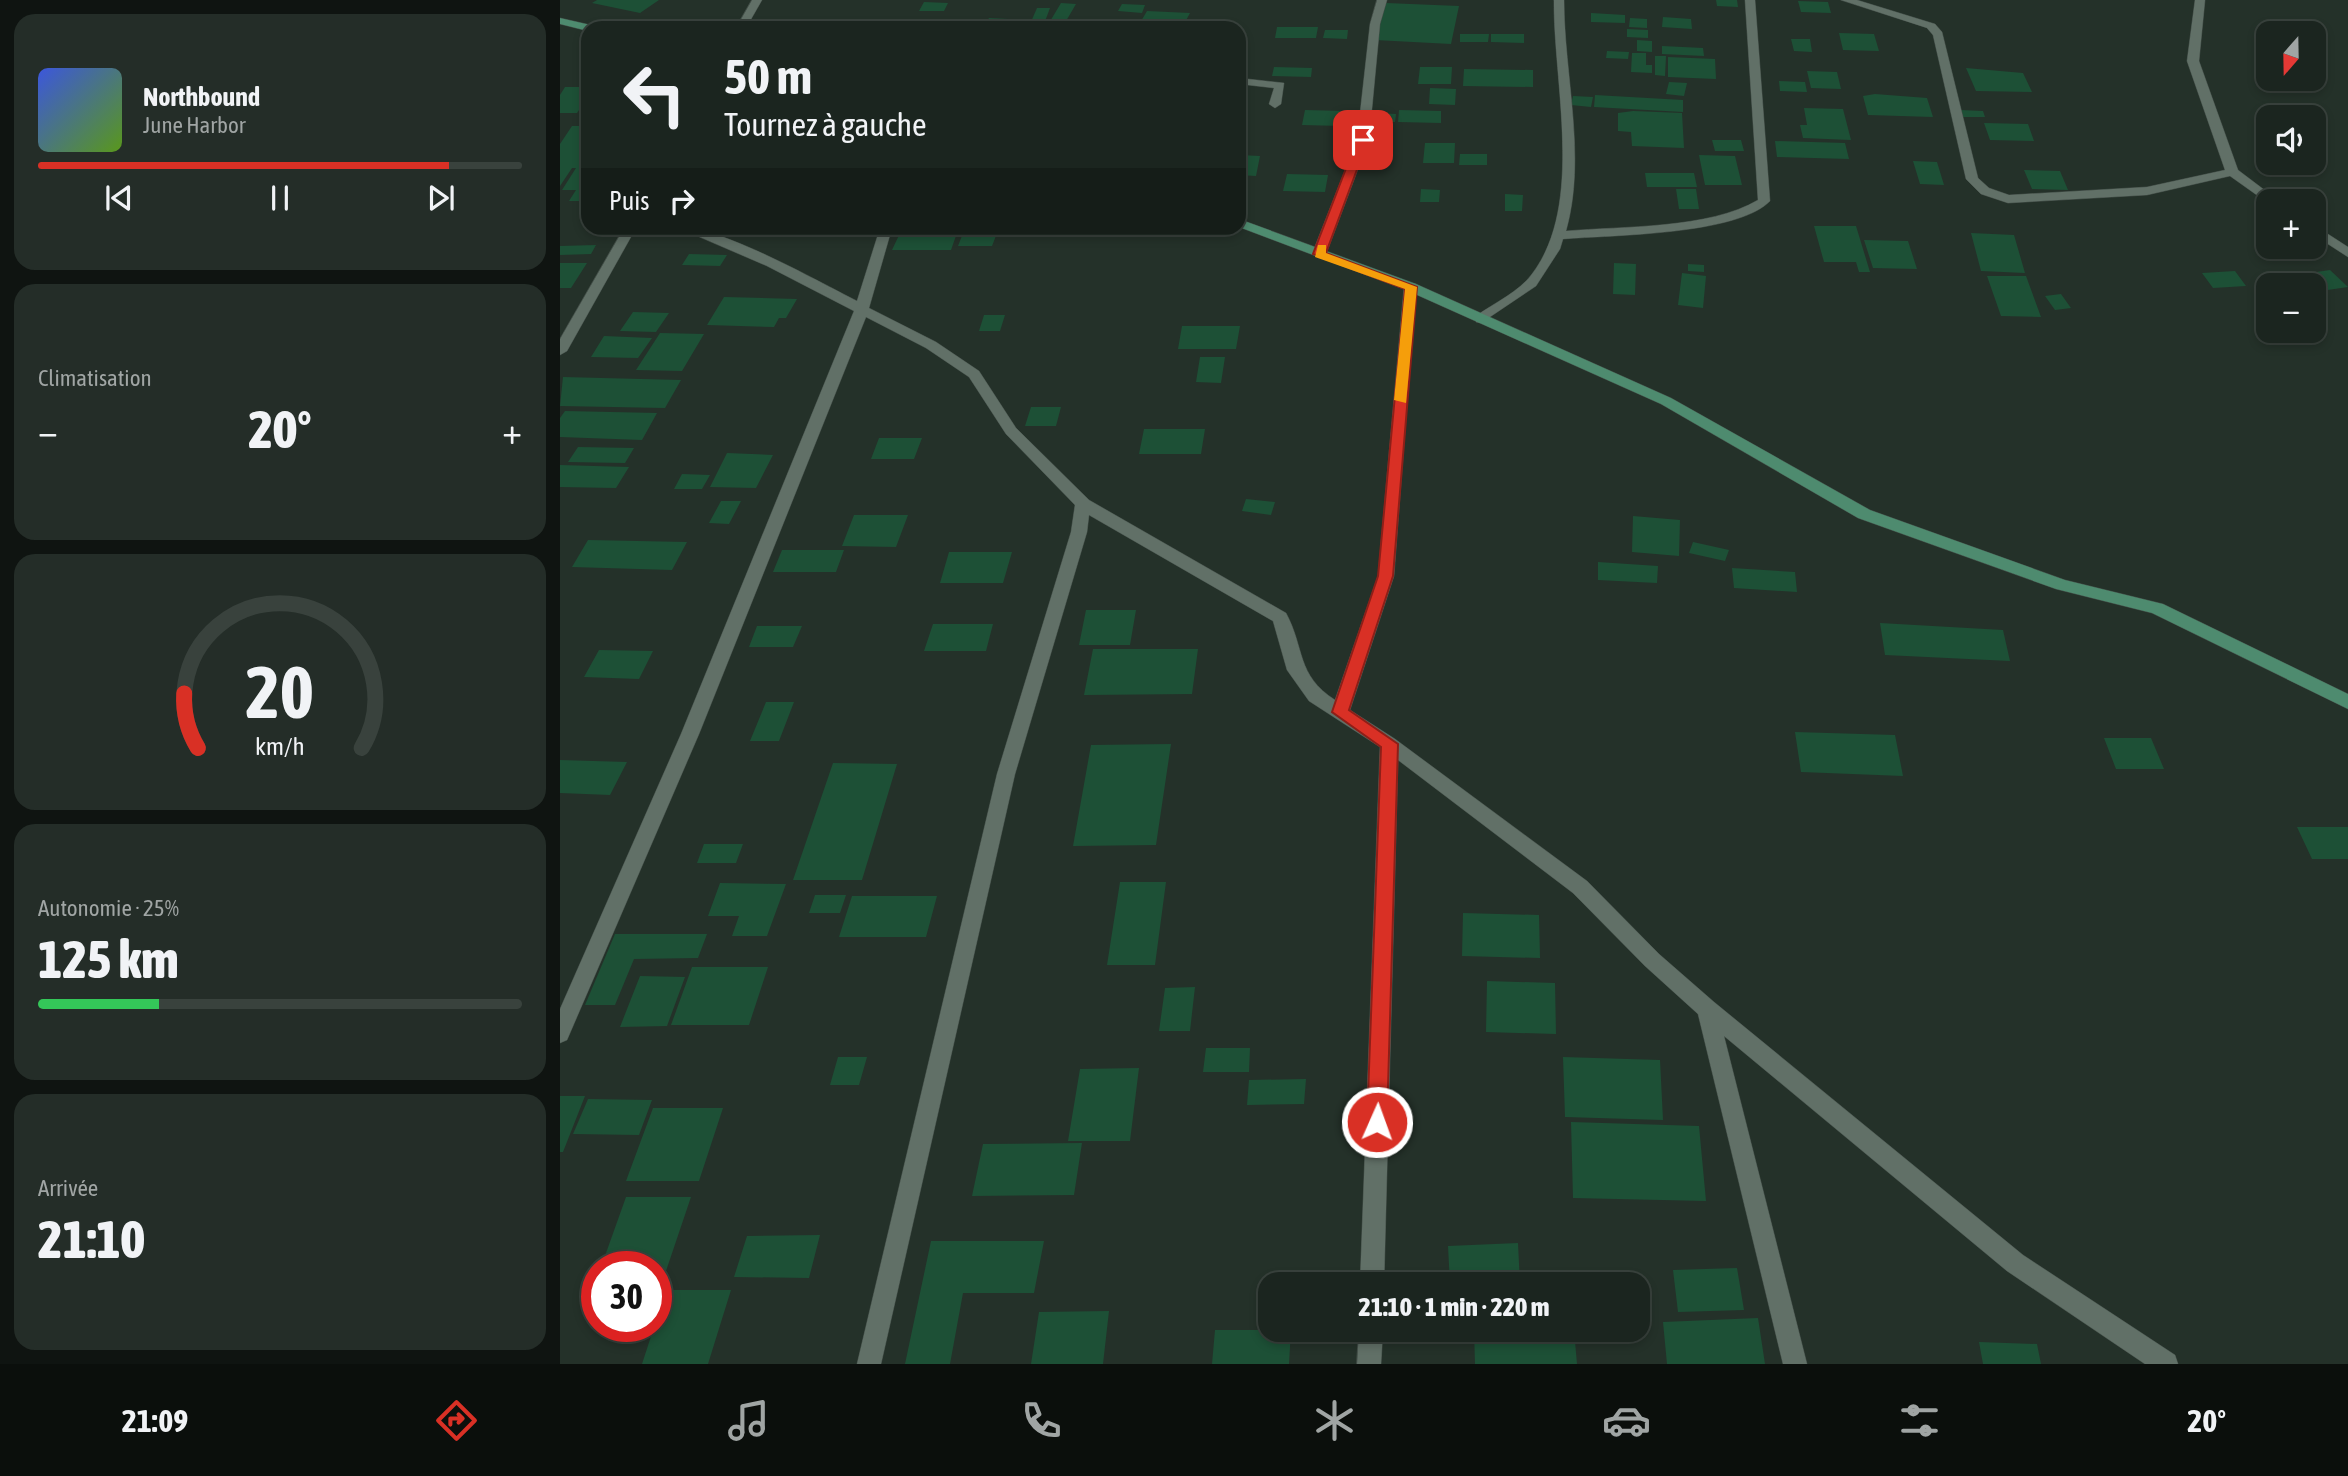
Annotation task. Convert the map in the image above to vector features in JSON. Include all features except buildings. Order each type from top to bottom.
[{"type":"street","points":[[745,21],[757,0]]},
{"type":"street","points":[[1319,254],[1363,140],[1375,24],[1382,0]]},
{"type":"street","points":[[1481,319],[1536,278],[1559,235],[1568,197],[1559,0]]},
{"type":"street","points":[[1559,235],[1709,223],[1751,209],[1764,201],[1750,0]]},
{"type":"street","points":[[1846,0],[1931,26],[1938,34],[1972,179],[1985,191],[2008,199],[2147,191],[2232,172]]},
{"type":"street","points":[[2200,0],[2193,61],[2232,172],[2256,189]]},
{"type":"street","points":[[560,20],[581,26]]},
{"type":"street","points":[[1246,82],[1280,85],[1275,104]]},
{"type":"street","points":[[1246,226],[1411,287],[1667,401],[1864,514],[2062,585],[2157,608],[2348,702]]},
{"type":"street","points":[[560,351],[626,235]]},
{"type":"street","points":[[702,235],[772,263],[931,345],[974,374],[1010,431],[1083,504],[1280,617],[1296,670],[1315,696],[1389,744],[1580,887],[1651,960],[1707,1009],[2015,1263],[2166,1364]]},
{"type":"street","points":[[560,1033],[690,734],[861,311],[884,235]]},
{"type":"street","points":[[2326,237],[2348,253]]},
{"type":"street","points":[[1340,712],[1386,576],[1411,287]]},
{"type":"street","points":[[869,1364],[1006,774],[1079,532],[1083,504]]},
{"type":"street","points":[[1372,1272],[1389,744]]},
{"type":"street","points":[[1707,1009],[1796,1364]]},
{"type":"street","points":[[1369,1364],[1370,1342]]},
{"type":"slow traffic","points":[[1322,247],[1319,254],[1411,287],[1401,400]]},
{"type":"route","points":[[1363,140],[1319,254],[1411,287],[1386,576],[1340,712],[1389,744],[1377,1122]]}]
